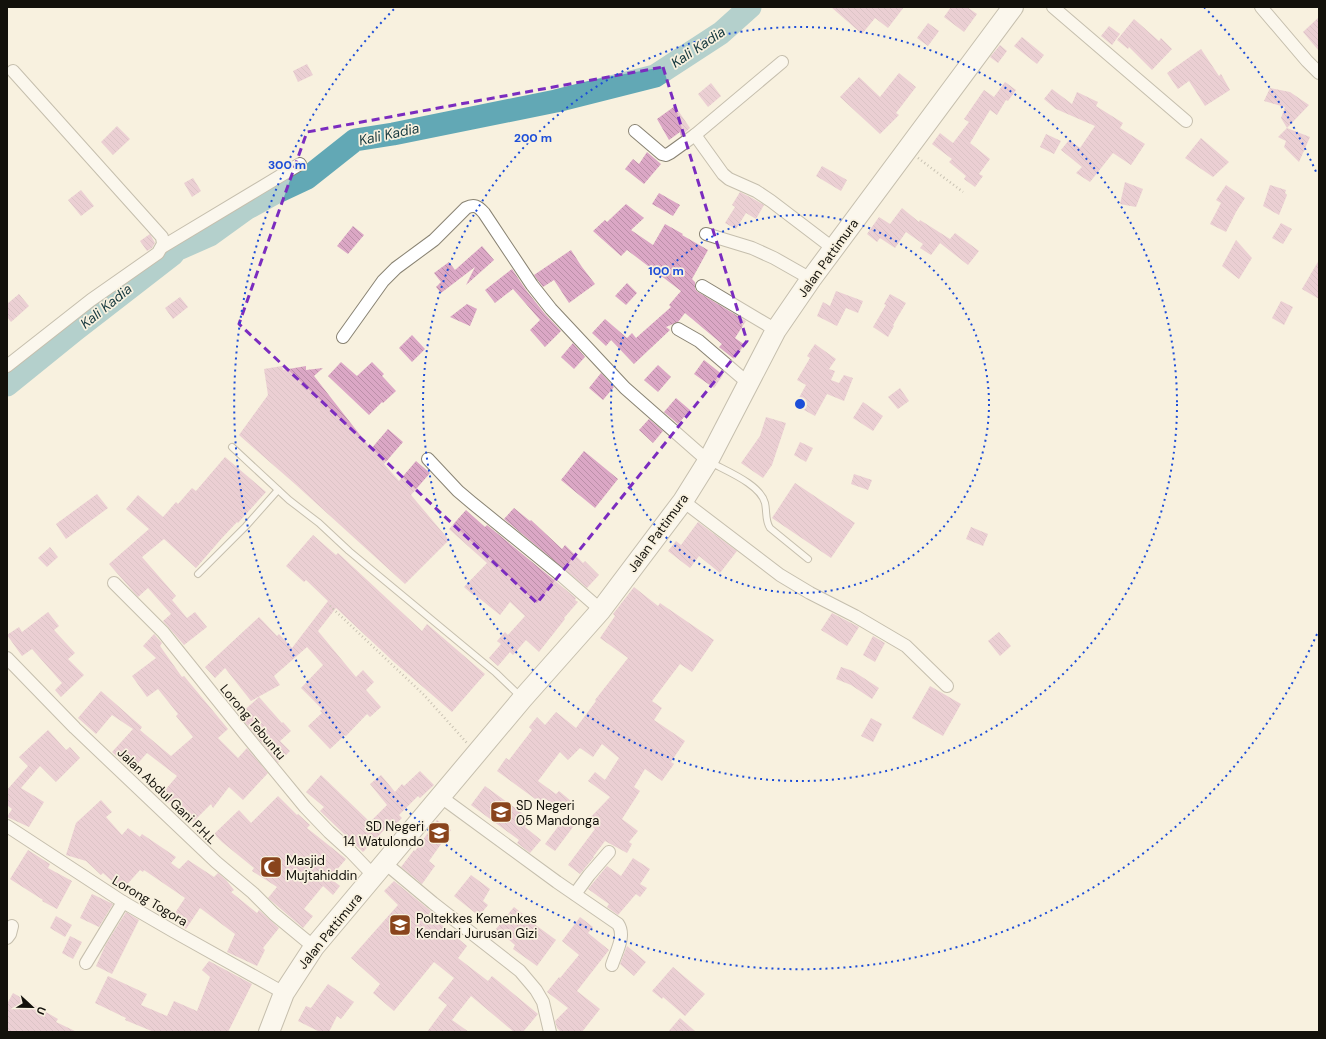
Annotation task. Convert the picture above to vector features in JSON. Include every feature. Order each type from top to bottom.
[{"type":"highway","name":"Jalan Pattimura","points":[[269,1032],[284,993],[314,947],[477,755],[523,698],[601,610],[683,501],[708,461],[776,330],[811,279],[1013,7]]},
{"type":"street","points":[[1053,7],[1186,121]]},
{"type":"street","points":[[1261,7],[1319,73]]},
{"type":"street","points":[[635,131],[662,154],[666,155],[695,135],[782,62]]},
{"type":"street","points":[[13,71],[162,237],[162,247]]},
{"type":"street","points":[[695,135],[723,174],[756,191],[771,201],[834,249]]},
{"type":"street","points":[[7,366],[91,300],[158,253],[162,247],[300,164]]},
{"type":"street","points":[[343,337],[383,281],[396,268],[434,240],[466,208],[472,205],[477,206],[484,213],[532,285],[552,309],[625,388],[708,461]]},
{"type":"street","points":[[706,234],[752,248],[774,258],[811,279]]},
{"type":"street","points":[[702,286],[776,330]]},
{"type":"street","points":[[678,329],[698,341],[748,383]]},
{"type":"street","points":[[428,459],[458,491],[601,610]]},
{"type":"street","points":[[683,501],[780,575],[906,646],[947,686]]},
{"type":"street","name":"Lorong Tebuntu","points":[[114,583],[164,632],[240,729],[329,832],[351,852],[433,902],[520,971],[536,990],[543,1002],[550,1032]]},
{"type":"street","name":"Jalan Abdul Gani P.H.L","points":[[7,658],[81,733],[211,858],[314,947]]},
{"type":"street","points":[[441,797],[539,869],[618,924],[621,939],[612,965]]},
{"type":"street","name":"Lorong Togora","points":[[7,826],[123,902],[284,993]]},
{"type":"street","points":[[575,894],[589,874],[609,852]]},
{"type":"street","points":[[86,963],[123,902]]},
{"type":"street","points":[[7,938],[10,934],[12,926]]},
{"type":"lane","points":[[232,447],[288,500],[319,523],[349,551],[490,668],[523,698]]},
{"type":"lane","points":[[708,461],[747,482],[758,491],[765,502],[768,524],[770,528],[808,559]]},
{"type":"lane","points":[[198,574],[246,526],[278,490]]},
{"type":"path","points":[[907,150],[963,192]]},
{"type":"path","points":[[330,606],[424,695],[477,755]]},
{"type":"highlighted area","points":[[663,67],[747,341],[537,603],[239,324],[307,132]]},
{"type":"building","points":[[831,7],[904,7],[888,28],[875,18],[862,34]]},
{"type":"building","points":[[951,7],[967,7],[977,14],[964,32],[944,17]]},
{"type":"building","points":[[1319,17],[1319,51],[1303,32]]},
{"type":"building","points":[[1134,19],[1159,41],[1161,38],[1172,49],[1152,70],[1129,47],[1128,49],[1117,40]]},
{"type":"building","points":[[928,23],[939,31],[928,46],[917,38]]},
{"type":"building","points":[[1109,26],[1120,34],[1112,45],[1101,36]]},
{"type":"building","points":[[1022,37],[1044,55],[1037,64],[1014,46]]},
{"type":"building","points":[[1000,45],[1007,51],[998,63],[990,57]]},
{"type":"building","points":[[1201,49],[1219,76],[1221,74],[1230,90],[1205,106],[1189,81],[1178,89],[1167,73]]},
{"type":"building","points":[[307,64],[313,75],[298,82],[293,71]]},
{"type":"building","points":[[899,73],[916,87],[896,113],[899,115],[880,134],[840,97],[859,77],[880,97]]},
{"type":"building","points":[[1005,82],[1016,90],[1008,101],[1006,100],[997,115],[990,110],[970,143],[990,159],[979,174],[983,176],[975,187],[964,179],[966,176],[949,162],[952,159],[932,144],[940,133],[953,143],[969,122],[964,119],[984,90],[994,97]]},
{"type":"building","points":[[711,83],[721,96],[708,107],[698,94]]},
{"type":"building","points":[[1270,88],[1290,92],[1309,105],[1287,128],[1281,118],[1285,107],[1264,101]]},
{"type":"building","points":[[1052,89],[1072,104],[1077,92],[1098,102],[1096,106],[1123,123],[1120,128],[1145,144],[1131,165],[1113,153],[1090,182],[1076,173],[1082,167],[1061,150],[1069,140],[1080,148],[1095,126],[1056,109],[1044,99]]},
{"type":"building","points":[[675,106],[690,128],[681,136],[680,132],[669,140],[657,119]]},
{"type":"building","points":[[117,126],[130,139],[113,155],[101,142]]},
{"type":"building","points":[[1287,128],[1310,137],[1299,162],[1284,147],[1286,141],[1278,137]]},
{"type":"building","points":[[1046,134],[1061,141],[1054,154],[1040,147]]},
{"type":"building","points":[[1201,138],[1229,162],[1213,177],[1185,158]]},
{"type":"building","points":[[647,152],[661,164],[644,184],[625,169],[633,159],[639,164]]},
{"type":"building","points":[[822,166],[847,180],[841,191],[816,176]]},
{"type":"building","points":[[193,178],[201,191],[192,197],[184,183]]},
{"type":"building","points":[[1125,182],[1143,189],[1136,207],[1120,204]]},
{"type":"building","points":[[1226,185],[1245,198],[1226,232],[1210,224],[1221,203],[1216,200]]},
{"type":"building","points":[[1270,185],[1286,190],[1285,193],[1287,195],[1279,215],[1263,206]]},
{"type":"building","points":[[81,190],[94,206],[81,216],[68,200]]},
{"type":"building","points":[[740,192],[764,205],[756,219],[746,213],[736,229],[725,223],[735,207],[732,205]]},
{"type":"building","points":[[659,193],[680,205],[673,216],[652,204]]},
{"type":"building","points":[[626,204],[644,218],[631,230],[653,245],[665,224],[708,250],[692,279],[695,282],[695,289],[698,292],[746,321],[735,338],[745,345],[734,359],[719,347],[722,344],[685,313],[678,322],[666,327],[670,330],[634,364],[611,340],[606,346],[592,333],[605,319],[627,338],[632,333],[636,338],[671,307],[669,305],[681,291],[627,250],[621,256],[593,231],[605,220],[607,222]]},
{"type":"building","points":[[902,208],[919,222],[920,220],[950,239],[955,233],[979,251],[968,265],[940,243],[931,255],[920,248],[923,244],[906,232],[895,248],[880,238],[877,242],[867,234],[879,217],[890,224]]},
{"type":"building","points":[[1281,223],[1292,229],[1283,244],[1272,238]]},
{"type":"building","points":[[353,226],[364,235],[348,254],[337,246]]},
{"type":"building","points":[[150,234],[155,243],[152,248],[147,251],[140,241]]},
{"type":"building","points":[[1236,240],[1252,258],[1239,279],[1222,266]]},
{"type":"building","points":[[482,246],[494,260],[466,285],[475,267],[441,293],[436,287],[441,282],[434,273],[449,262],[455,270]]},
{"type":"building","points":[[571,250],[595,284],[569,303],[554,280],[543,287],[534,275]]},
{"type":"building","points":[[1319,260],[1319,299],[1302,289]]},
{"type":"building","points":[[512,269],[526,290],[561,331],[545,347],[530,330],[540,320],[513,289],[495,303],[485,290]]},
{"type":"building","points":[[627,283],[637,293],[626,305],[615,296]]},
{"type":"building","points":[[836,291],[863,301],[858,313],[846,308],[837,326],[817,316],[823,302],[830,306]]},
{"type":"building","points":[[19,294],[29,306],[11,322],[7,317],[7,304]]},
{"type":"building","points":[[890,294],[906,303],[888,337],[873,327],[886,305],[884,304]]},
{"type":"building","points":[[180,297],[188,307],[173,319],[165,308]]},
{"type":"building","points":[[1281,301],[1293,307],[1284,325],[1272,318]]},
{"type":"building","points":[[467,304],[477,309],[470,326],[450,317]]},
{"type":"building","points":[[412,335],[425,349],[412,362],[399,348]]},
{"type":"building","points":[[573,343],[585,357],[574,369],[561,357]]},
{"type":"building","points":[[815,344],[836,359],[829,369],[835,371],[831,380],[839,383],[844,375],[853,378],[844,401],[827,394],[815,416],[795,405],[806,385],[797,380],[810,358],[807,356]]},
{"type":"building","points":[[704,360],[723,375],[714,388],[694,374]]},
{"type":"building","points":[[341,362],[357,376],[372,362],[384,374],[382,376],[396,391],[369,415],[328,376]]},
{"type":"building","points":[[658,365],[671,377],[658,392],[644,380]]},
{"type":"building","points":[[282,366],[283,370],[306,366],[306,370],[323,368],[314,376],[371,449],[388,429],[403,442],[384,464],[399,481],[416,461],[430,473],[411,495],[449,540],[405,584],[239,435],[268,395],[264,369]]},
{"type":"building","points":[[601,373],[614,387],[603,400],[589,388]]},
{"type":"building","points":[[900,388],[909,401],[898,409],[888,397]]},
{"type":"building","points":[[676,398],[690,410],[678,424],[664,412]]},
{"type":"building","points":[[863,402],[883,416],[873,431],[853,418]]},
{"type":"building","points":[[766,417],[786,423],[772,465],[763,478],[741,463],[760,436]]},
{"type":"building","points":[[649,419],[663,431],[653,443],[639,430]]},
{"type":"building","points":[[800,442],[813,448],[806,462],[794,455]]},
{"type":"building","points":[[584,451],[618,479],[595,508],[561,480]]},
{"type":"building","points":[[225,457],[266,492],[222,538],[196,568],[164,539],[142,557],[176,596],[172,600],[187,618],[195,612],[207,627],[184,645],[163,621],[171,614],[148,588],[138,597],[109,564],[149,529],[126,509],[138,495],[163,517],[176,502],[178,504],[192,488],[196,491]]},
{"type":"building","points":[[854,474],[872,480],[868,490],[851,484]]},
{"type":"building","points":[[795,483],[855,523],[831,558],[772,518]]},
{"type":"building","points":[[97,494],[108,508],[66,539],[56,524]]},
{"type":"building","points":[[514,508],[530,521],[531,520],[562,549],[565,545],[583,563],[585,561],[599,575],[587,588],[504,519]]},
{"type":"building","points":[[466,510],[485,527],[487,525],[576,598],[575,600],[578,602],[539,652],[526,640],[513,655],[510,652],[498,666],[489,658],[501,644],[497,641],[505,632],[508,635],[525,616],[510,602],[500,615],[464,587],[487,563],[449,529]]},
{"type":"building","points":[[698,522],[737,551],[720,573],[699,556],[690,568],[668,551],[676,541],[681,545]]},
{"type":"building","points":[[971,527],[988,534],[983,546],[966,539]]},
{"type":"building","points":[[313,535],[336,555],[338,553],[422,631],[427,624],[485,674],[452,712],[394,662],[336,608],[318,631],[356,677],[363,670],[374,682],[366,690],[381,707],[370,717],[367,714],[346,736],[345,735],[330,749],[308,726],[322,713],[320,711],[322,709],[301,688],[323,665],[307,647],[274,676],[280,685],[251,701],[225,668],[215,678],[205,667],[259,617],[277,636],[279,634],[292,648],[328,601],[306,580],[304,582],[286,566]]},
{"type":"building","points":[[50,547],[58,557],[47,567],[38,558]]},
{"type":"building","points":[[634,587],[658,606],[660,603],[714,640],[692,672],[680,664],[652,701],[662,708],[654,720],[685,741],[671,762],[674,764],[662,781],[645,769],[634,787],[640,791],[622,819],[638,831],[629,842],[632,844],[627,853],[605,841],[580,874],[568,865],[595,829],[587,821],[610,797],[588,781],[595,772],[605,780],[619,758],[602,744],[593,757],[580,748],[568,760],[560,752],[538,781],[556,794],[559,791],[571,801],[562,812],[546,799],[542,804],[497,771],[506,758],[509,760],[532,730],[529,727],[537,717],[545,725],[556,712],[576,728],[596,701],[595,700],[628,658],[600,638],[615,616],[613,614]]},
{"type":"building","points":[[48,612],[59,626],[54,630],[75,653],[68,659],[84,675],[61,697],[55,690],[62,683],[32,649],[22,656],[7,635],[19,627],[22,632]]},
{"type":"building","points":[[832,613],[859,627],[847,646],[821,630]]},
{"type":"building","points":[[999,632],[1011,646],[1000,656],[988,641]]},
{"type":"building","points":[[154,634],[162,643],[160,646],[182,677],[184,676],[228,729],[218,738],[238,758],[247,748],[268,773],[243,800],[229,787],[213,808],[211,804],[193,822],[170,801],[168,803],[161,795],[177,776],[147,753],[132,770],[112,752],[133,729],[112,715],[96,734],[78,718],[101,691],[142,727],[140,730],[171,756],[193,737],[176,716],[178,714],[158,689],[147,697],[132,676],[156,658],[143,646]]},
{"type":"building","points":[[873,636],[885,643],[875,662],[863,655]]},
{"type":"building","points":[[841,667],[853,671],[879,688],[872,699],[851,685],[836,679]]},
{"type":"building","points":[[930,686],[961,704],[943,736],[912,718]]},
{"type":"building","points":[[259,697],[291,731],[280,741],[290,751],[278,763],[239,715]]},
{"type":"building","points":[[871,718],[882,724],[873,742],[861,736]]},
{"type":"building","points":[[48,730],[66,750],[70,747],[80,758],[56,782],[40,766],[21,788],[44,802],[29,827],[7,817],[12,809],[7,805],[7,790],[28,766],[19,757]]},
{"type":"building","points":[[420,771],[434,785],[420,798],[418,796],[399,815],[402,818],[389,831],[386,828],[363,852],[320,811],[324,807],[306,792],[321,775],[370,822],[387,805],[370,784],[381,775],[395,792],[402,784],[404,786]]},
{"type":"building","name":"SD Negeri 05 Mandonga","points":[[485,786],[530,819],[525,827],[541,840],[530,853],[517,843],[519,840],[471,805]]},
{"type":"building","points":[[278,796],[297,815],[298,814],[310,825],[307,828],[346,859],[330,878],[340,886],[333,895],[323,886],[304,909],[313,916],[303,928],[268,898],[277,887],[252,871],[254,868],[214,834],[239,810],[251,823]]},
{"type":"building","points":[[101,800],[112,812],[106,817],[122,835],[128,828],[140,837],[142,834],[176,857],[171,863],[179,869],[188,860],[214,877],[218,873],[234,890],[231,892],[257,913],[259,910],[279,928],[263,948],[265,950],[257,966],[227,952],[235,934],[200,908],[186,929],[171,919],[185,898],[144,870],[143,872],[140,870],[122,890],[103,873],[101,875],[86,861],[66,855],[76,823]]},
{"type":"building","points":[[566,816],[576,823],[555,851],[545,844]]},
{"type":"building","points":[[437,820],[451,830],[429,861],[435,866],[422,884],[401,867],[414,850],[415,851]]},
{"type":"building","points":[[28,850],[50,864],[48,868],[72,881],[57,909],[42,901],[43,900],[10,879]]},
{"type":"building","points":[[633,858],[650,869],[640,884],[647,888],[640,897],[636,894],[618,915],[607,907],[609,904],[588,889],[607,866],[621,876]]},
{"type":"building","points":[[471,875],[490,889],[483,901],[488,905],[479,916],[454,896]]},
{"type":"building","points":[[394,881],[431,911],[429,914],[467,946],[458,958],[488,981],[492,976],[538,1014],[523,1032],[514,1032],[471,996],[452,1020],[469,1032],[427,1032],[447,1005],[438,998],[454,978],[434,962],[394,1011],[373,993],[380,984],[351,958],[398,905],[384,891]]},
{"type":"building","points":[[92,894],[113,904],[99,927],[80,918]]},
{"type":"building","points":[[514,907],[523,914],[522,915],[556,940],[537,966],[513,949],[515,945],[496,929]]},
{"type":"building","points":[[126,912],[139,920],[112,974],[96,966],[106,944]]},
{"type":"building","points":[[56,916],[72,925],[65,937],[50,928]]},
{"type":"building","points":[[580,917],[593,927],[588,933],[609,950],[577,991],[600,1009],[582,1032],[561,1032],[557,1028],[555,1021],[568,1008],[547,992],[579,955],[562,941]]},
{"type":"building","points":[[70,936],[82,942],[73,959],[62,953]]},
{"type":"building","points":[[627,946],[646,962],[634,976],[620,964]]},
{"type":"building","points":[[209,961],[252,984],[228,1032],[154,1032],[125,1020],[126,1018],[95,1003],[108,976],[147,994],[141,1005],[167,1016],[174,1001],[197,1011],[210,977],[202,970]]},
{"type":"building","points":[[673,967],[705,994],[685,1016],[663,997],[662,999],[652,991]]},
{"type":"building","points":[[328,984],[354,1002],[341,1019],[337,1016],[329,1032],[320,1032],[298,1021],[306,1006],[311,1008]]},
{"type":"building","points":[[13,993],[58,1019],[56,1022],[77,1032],[7,1032],[7,1004]]},
{"type":"building","points":[[680,1018],[696,1032],[668,1032]]},
{"type":"waterway","name":"Kali Kadia","points":[[7,385],[172,255],[176,250],[210,235],[246,209],[307,178],[355,140],[393,134],[556,101],[655,76],[721,33],[750,7]]},
{"type":"place","name":"SD Negeri 05 Mandonga","points":[[501,812]]},
{"type":"place","name":"SD Negeri 14 Watulondo","points":[[439,833]]},
{"type":"place","name":"Masjid Mujtahiddin","points":[[271,867]]},
{"type":"place","name":"Poltekkes Kemenkes Kendari Jurusan Gizi","points":[[400,925]]}]
